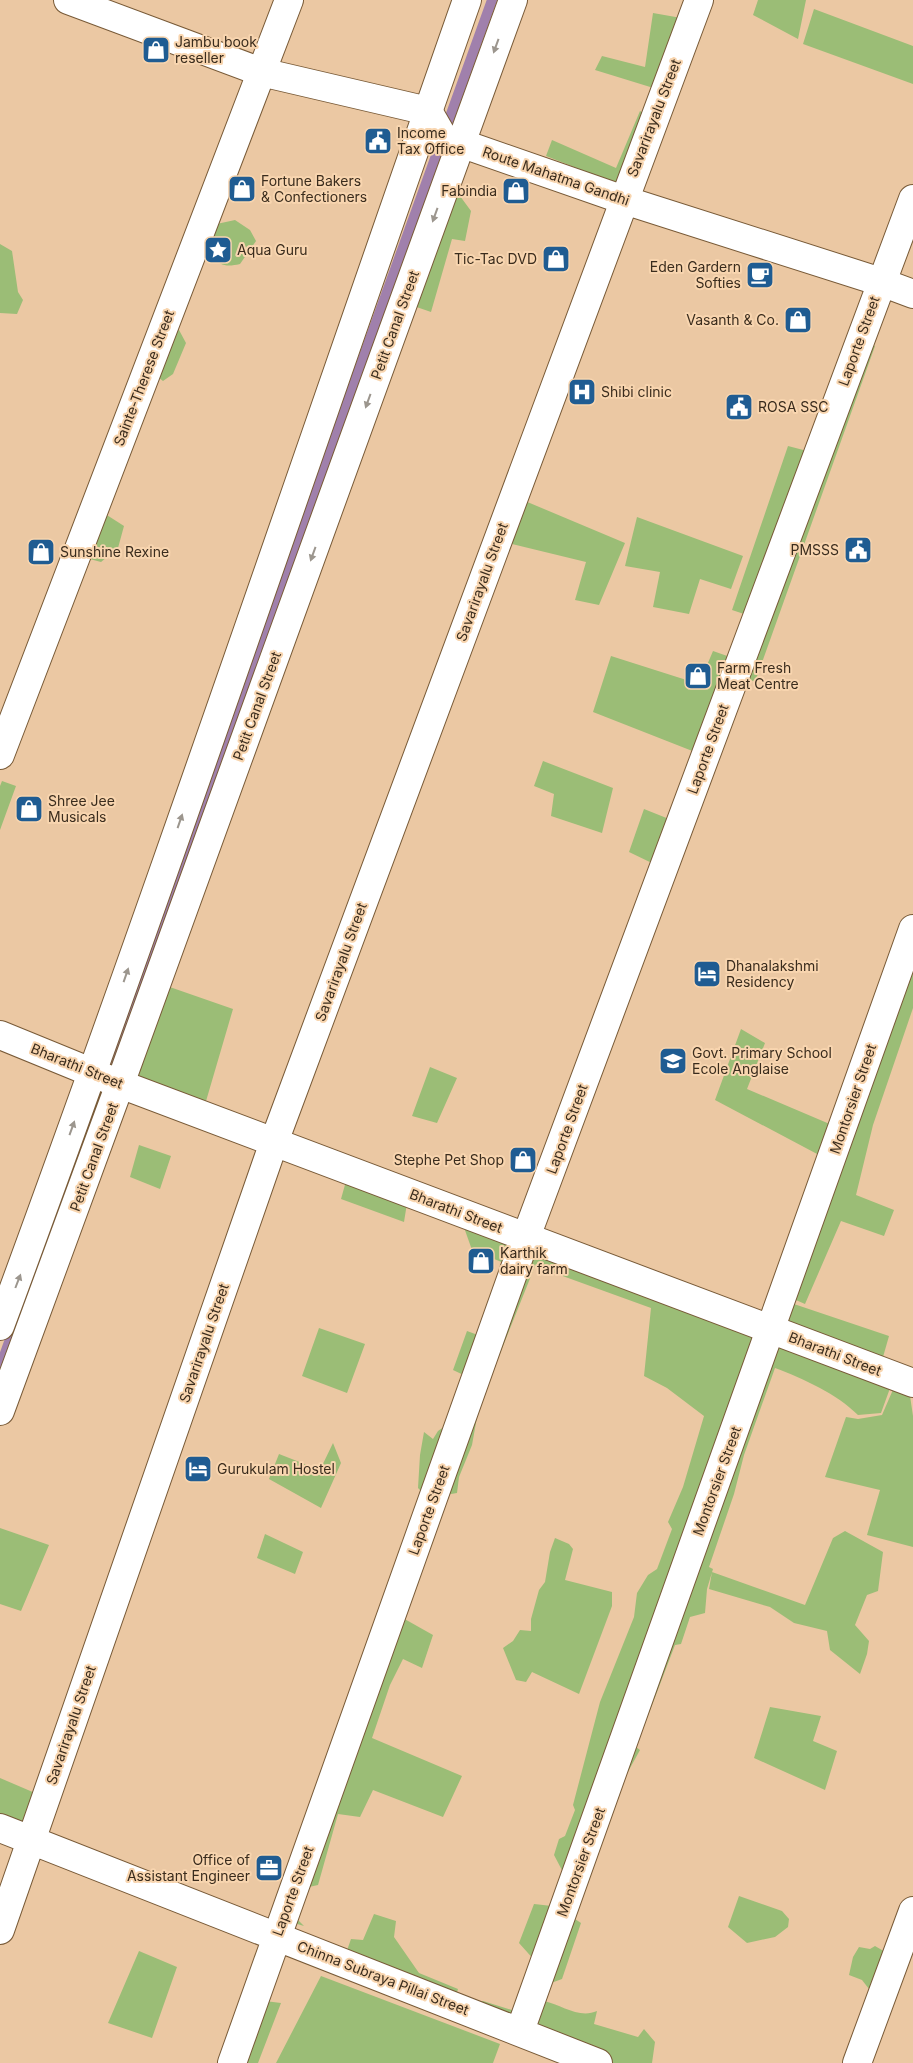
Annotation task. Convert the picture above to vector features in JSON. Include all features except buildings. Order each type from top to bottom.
[{"type":"street","points":[[68,0],[261,72],[428,111]]},
{"type":"street","name":"Sainte-Therese Street","points":[[0,755],[289,0]]},
{"type":"street","name":"Petit Canal Street","points":[[0,1411],[106,1078],[428,111],[467,0]]},
{"type":"street","name":"Petit Canal Street","points":[[0,1326],[24,1264],[106,1078],[461,143],[513,0]]},
{"type":"street","name":"Savarirayalu Street","points":[[0,1930],[274,1142],[699,0]]},
{"type":"street","name":"Route Mahatma Gandhi","points":[[428,111],[443,137],[624,200],[881,282],[913,294]]},
{"type":"street","name":"Laporte Street","points":[[232,2063],[526,1237],[913,199]]},
{"type":"street","name":"Montorsier Street","points":[[520,2031],[913,929]]},
{"type":"street","name":"Bharathi Street","points":[[0,1035],[106,1078],[913,1383]]},
{"type":"street","name":"Chinna Subraya Pillai Street","points":[[0,1828],[598,2063]]},
{"type":"street","points":[[857,2063],[913,1911]]},
{"type":"green space","points":[[758,0],[806,0],[798,39],[753,15]]},
{"type":"green space","points":[[814,9],[913,46],[913,84],[803,44]]},
{"type":"green space","points":[[653,13],[687,19],[660,90],[595,70],[602,56],[645,67]]},
{"type":"green space","points":[[640,111],[651,118],[625,187],[546,156],[552,140],[616,168]]},
{"type":"green space","points":[[447,193],[460,196],[471,211],[465,241],[452,239],[431,312],[405,303]]},
{"type":"green space","points":[[235,220],[250,230],[256,241],[240,264],[224,265],[211,257],[212,225]]},
{"type":"green space","points":[[0,244],[12,251],[18,292],[23,300],[17,314],[0,313]]},
{"type":"green space","points":[[171,328],[179,330],[186,343],[173,374],[163,381],[154,374]]},
{"type":"green space","points":[[864,339],[875,346],[755,682],[740,675]]},
{"type":"green space","points":[[788,446],[811,452],[750,616],[732,610]]},
{"type":"green space","points":[[525,501],[625,543],[599,605],[575,600],[586,562],[512,544]]},
{"type":"green space","points":[[99,510],[124,526],[118,548],[101,562],[86,558]]},
{"type":"green space","points":[[637,517],[743,556],[731,589],[700,579],[689,614],[653,607],[660,572],[625,566]]},
{"type":"green space","points":[[713,651],[733,658],[700,754],[593,712],[611,656],[699,684]]},
{"type":"green space","points":[[543,761],[613,788],[602,833],[551,816],[554,794],[534,786]]},
{"type":"green space","points":[[2,781],[16,786],[0,830],[0,786]]},
{"type":"green space","points":[[644,809],[674,821],[656,865],[629,852]]},
{"type":"green space","points":[[913,942],[913,1008],[873,1125],[856,1195],[894,1210],[884,1236],[841,1221],[805,1304],[789,1297]]},
{"type":"green space","points":[[164,985],[233,1009],[204,1108],[128,1078]]},
{"type":"green space","points":[[741,1029],[765,1043],[747,1089],[832,1125],[819,1155],[715,1100]]},
{"type":"green space","points":[[430,1067],[457,1078],[437,1123],[412,1116]]},
{"type":"green space","points":[[139,1145],[171,1156],[160,1189],[130,1177]]},
{"type":"green space","points":[[348,1174],[408,1197],[404,1222],[341,1199]]},
{"type":"green space","points":[[461,1219],[521,1240],[504,1263],[472,1250]]},
{"type":"green space","points":[[527,1238],[767,1332],[524,2018],[465,2007],[483,2001],[518,2012],[536,1962],[519,1943],[534,1904],[552,1906],[564,1874],[554,1855],[559,1839],[565,1836],[575,1810],[573,1805],[600,1702],[634,1617],[637,1593],[648,1575],[657,1569],[672,1529],[668,1522],[683,1487],[704,1416],[667,1388],[644,1376],[651,1308],[535,1266],[479,1406],[472,1445],[459,1477],[457,1493],[445,1495],[401,1617],[433,1635],[422,1668],[403,1659],[390,1685],[372,1738],[462,1776],[443,1817],[373,1790],[360,1817],[338,1814],[318,1885],[309,1887],[296,1918],[304,1926],[284,1920]]},
{"type":"green space","points":[[788,1302],[889,1336],[881,1364],[778,1326]]},
{"type":"green space","points":[[319,1328],[365,1344],[347,1393],[302,1376]]},
{"type":"green space","points":[[467,1331],[486,1338],[472,1379],[453,1370]]},
{"type":"green space","points":[[773,1334],[893,1380],[881,1413],[858,1415],[850,1407],[820,1388],[775,1368],[744,1455],[734,1494],[709,1567],[713,1569],[707,1589],[705,1613],[690,1617],[681,1644],[675,1645],[636,1747],[640,1750],[624,1779]]},
{"type":"green space","points":[[895,1385],[909,1389],[913,1416],[913,1547],[867,1535],[880,1490],[825,1477],[846,1417],[858,1419],[882,1415]]},
{"type":"green space","points":[[458,1417],[427,1497],[418,1488],[420,1455],[424,1432],[433,1439],[438,1431]]},
{"type":"green space","points":[[333,1443],[341,1463],[321,1508],[269,1479],[279,1454],[320,1470]]},
{"type":"green space","points":[[0,1528],[49,1545],[21,1611],[0,1604]]},
{"type":"green space","points":[[845,1531],[883,1552],[878,1591],[867,1595],[855,1625],[869,1641],[860,1674],[830,1650],[827,1631],[794,1623],[770,1607],[709,1589],[712,1572],[805,1605],[833,1538]]},
{"type":"green space","points":[[265,1534],[303,1552],[295,1574],[257,1558]]},
{"type":"green space","points":[[555,1538],[569,1544],[573,1549],[565,1580],[612,1592],[612,1606],[579,1694],[532,1672],[526,1682],[516,1680],[503,1648],[513,1641],[520,1630],[531,1631],[531,1619],[539,1590],[545,1582],[550,1552]]},
{"type":"green space","points":[[770,1707],[821,1716],[813,1741],[837,1751],[825,1790],[754,1758]]},
{"type":"green space","points":[[0,1778],[42,1796],[27,1834],[0,1824]]},
{"type":"green space","points":[[584,1889],[575,1919],[581,1923],[562,1979],[551,1983]]},
{"type":"green space","points":[[739,1896],[782,1911],[789,1919],[788,1927],[775,1937],[747,1943],[728,1927]]},
{"type":"green space","points":[[374,1914],[396,1921],[394,1937],[419,1973],[458,1989],[454,2002],[344,1959],[351,1939],[363,1940]]},
{"type":"green space","points":[[875,1946],[887,1953],[879,1992],[869,1989],[862,1980],[849,1975],[853,1957],[859,1947],[870,1949]]},
{"type":"green space","points":[[139,1951],[177,1967],[152,2038],[108,2023]]},
{"type":"green space","points":[[321,1976],[500,2044],[493,2063],[276,2063]]},
{"type":"green space","points":[[265,2001],[281,2003],[258,2063],[243,2063]]},
{"type":"green space","points":[[544,2001],[577,2012],[590,2013],[597,2011],[594,2024],[638,2037],[644,2029],[655,2042],[652,2063],[603,2063],[522,2030]]},
{"type":"waterway","points":[[0,1367],[492,0]]},
{"type":"place","name":"Jambu book reseller","points":[[156,50]]},
{"type":"place","name":"Income Tax Office","points":[[378,141]]},
{"type":"place","name":"Fortune Bakers & Confectioners","points":[[242,189]]},
{"type":"place","name":"Fabindia","points":[[516,191]]},
{"type":"place","name":"Aqua Guru","points":[[218,250]]},
{"type":"place","name":"Tic-Tac DVD","points":[[556,259]]},
{"type":"place","name":"Eden Gardern Softies","points":[[760,275]]},
{"type":"place","name":"Vasanth & Co.","points":[[798,320]]},
{"type":"place","name":"Shibi clinic","points":[[582,392]]},
{"type":"place","name":"ROSA SSC","points":[[739,407]]},
{"type":"place","name":"PMSSS","points":[[858,550]]},
{"type":"place","name":"Sunshine Rexine","points":[[41,552]]},
{"type":"place","name":"Farm Fresh Meat Centre","points":[[698,676]]},
{"type":"place","name":"Shree Jee Musicals","points":[[29,809]]},
{"type":"place","name":"Dhanalakshmi Residency","points":[[707,974]]},
{"type":"place","name":"Govt. Primary School Ecole Anglaise","points":[[673,1061]]},
{"type":"place","name":"Stephe Pet Shop","points":[[523,1160]]},
{"type":"place","name":"Karthik dairy farm","points":[[481,1261]]},
{"type":"place","name":"Gurukulam Hostel","points":[[198,1469]]},
{"type":"place","name":"Office of Assistant Engineer","points":[[269,1868]]}]
